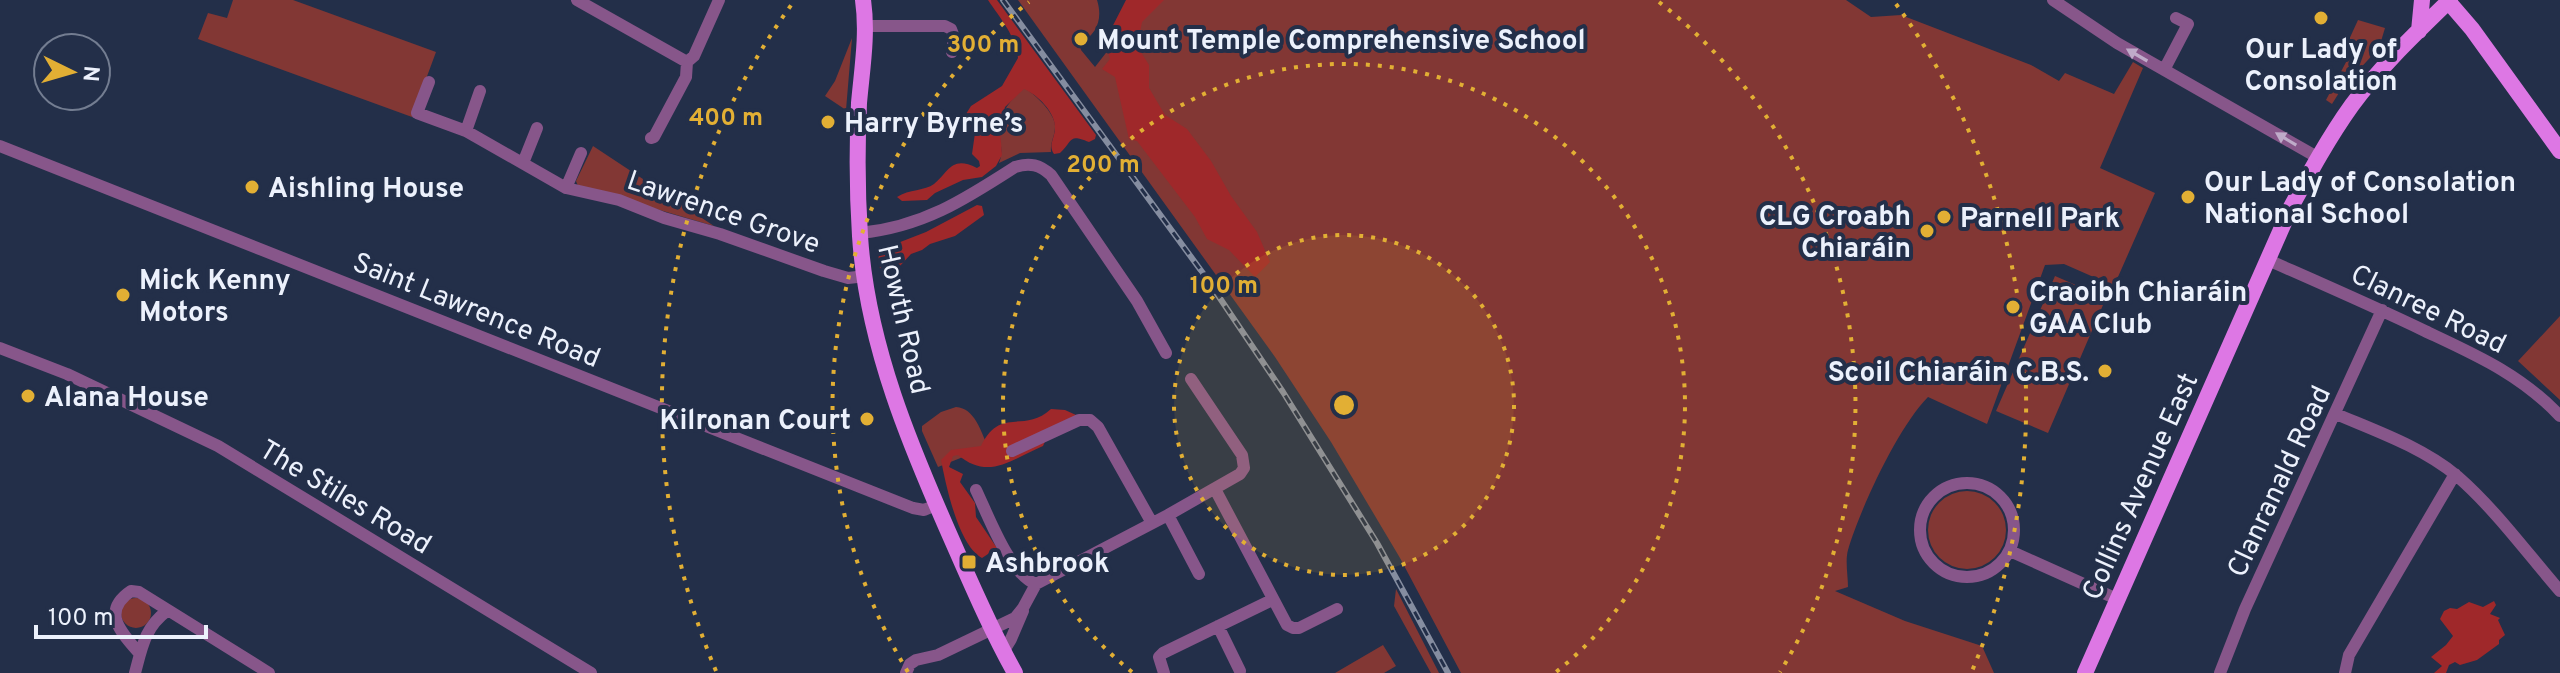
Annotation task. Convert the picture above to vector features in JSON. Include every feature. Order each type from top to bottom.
[{"type":"main road","name":"Howth Road","points":[[863,0],[865,26],[857,160],[860,233],[883,363],[936,505],[991,628],[1015,673]]},
{"type":"main road","points":[[2419,31],[2422,0]]},
{"type":"main road","points":[[2446,0],[2557,139]]},
{"type":"main road","name":"Collins Avenue East","points":[[2085,673],[2291,207],[2317,157],[2380,71],[2446,0]]},
{"type":"street","points":[[577,0],[687,62]]},
{"type":"street","points":[[651,138],[686,77],[687,62],[694,56],[719,0]]},
{"type":"street","points":[[2053,0],[2105,36],[2317,157]]},
{"type":"street","points":[[2164,70],[2188,24],[2176,18]]},
{"type":"street","points":[[865,26],[945,26],[951,29],[954,37],[952,52]]},
{"type":"street","name":"Lawrence Grove","points":[[429,82],[417,113],[466,131],[566,188],[619,200],[824,271],[848,278],[866,276]]},
{"type":"street","points":[[466,131],[480,91]]},
{"type":"street","points":[[523,163],[537,128]]},
{"type":"street","name":"Saint Lawrence Road","points":[[0,146],[886,498],[924,510],[936,505]]},
{"type":"street","points":[[566,188],[581,153]]},
{"type":"street","points":[[860,233],[886,230],[931,216],[1015,167],[1024,164],[1042,167],[1051,175],[1137,301],[1166,353]]},
{"type":"street","name":"Clanree Road","points":[[2268,260],[2382,310],[2503,370],[2537,392],[2560,416]]},
{"type":"street","name":"Clanranald Road","points":[[2220,673],[2245,609],[2382,310]]},
{"type":"street","name":"The Stiles Road","points":[[1,352],[67,374],[218,446],[591,673]]},
{"type":"street","points":[[1003,652],[1036,584],[1240,474],[1245,462],[1242,455],[1191,379]]},
{"type":"street","points":[[2336,414],[2394,439],[2455,474],[2560,591]]},
{"type":"street","points":[[1012,451],[1079,420],[1090,420],[1098,427],[1152,523]]},
{"type":"street","points":[[2345,673],[2349,655],[2455,474]]},
{"type":"street","points":[[1969,482],[1984,486],[1998,494],[2008,506],[2014,521],[2010,551],[1988,573],[1972,578],[1957,577],[1942,571],[1930,561],[1922,547],[1919,532],[1921,516],[1928,502],[1939,491],[1953,484],[1969,482]]},
{"type":"street","points":[[1215,489],[1287,625],[1299,628],[1337,609]]},
{"type":"street","points":[[976,490],[1021,574],[1027,581],[1036,584]]},
{"type":"street","points":[[1168,515],[1199,574]]},
{"type":"street","points":[[2010,551],[2117,599]]},
{"type":"street","points":[[139,653],[116,623],[115,613],[121,599],[131,591],[139,592],[269,673]]},
{"type":"street","points":[[1164,673],[1159,657],[1163,653],[1272,600]]},
{"type":"street","points":[[906,673],[916,660],[938,655],[1015,618],[1023,608]]},
{"type":"street","points":[[135,673],[139,653],[151,625],[167,611]]},
{"type":"street","points":[[1218,626],[1240,671]]},
{"type":"shaded area","points":[[233,0],[293,0],[436,52],[412,117],[198,39],[208,13],[227,18]]},
{"type":"shaded area","points":[[988,0],[997,0],[1096,135],[1095,139],[1089,142],[1074,138],[1060,153],[1054,154],[1051,148],[1055,129],[1053,117],[1040,100],[1024,89],[1005,107],[1000,130],[1002,155],[996,166],[982,177],[963,180],[927,200],[902,201],[897,197],[930,186],[956,164],[980,166],[972,154],[975,133],[968,124],[966,114],[971,106],[1002,86],[1018,58],[1011,35]]},
{"type":"shaded area","points":[[1018,0],[1097,0],[1097,25],[1091,36],[1080,44],[1081,50],[1095,67],[1147,0],[1846,0],[1871,17],[1901,15],[2031,65],[2059,81],[2065,73],[2114,94],[2133,62],[2143,68],[2100,168],[2155,193],[2114,286],[2064,264],[2045,265],[1987,424],[1928,397],[1881,469],[1848,550],[1848,587],[1835,591],[1905,621],[1982,646],[1994,673],[1461,673],[1400,558],[1331,442],[1275,357]]},
{"type":"shaded area","points":[[1126,0],[1164,0],[1142,22],[1134,41],[1149,65],[1149,88],[1165,115],[1187,129],[1211,161],[1257,232],[1270,262],[1255,277],[1229,250],[1207,239],[1195,217],[1137,141],[1129,139],[1115,77],[1102,69],[1110,59],[1105,41]]},
{"type":"shaded area","points":[[2358,20],[2385,28],[2379,48],[2342,88],[2332,104],[2326,100],[2354,47],[2347,44]]},
{"type":"shaded area","points":[[852,38],[846,110],[825,96],[835,81]]},
{"type":"shaded area","points":[[1024,88],[1052,116],[1055,127],[1051,152],[1020,153],[999,163],[1002,115]]},
{"type":"shaded area","points":[[593,146],[714,226],[578,186],[576,181]]},
{"type":"shaded area","points":[[977,205],[982,206],[984,215],[955,236],[911,254],[899,267],[889,270],[880,268],[879,255],[890,246],[926,232]]},
{"type":"shaded area","points":[[2055,276],[2106,298],[2048,433],[1996,411]]},
{"type":"shaded area","points":[[2560,316],[2560,400],[2518,361]]},
{"type":"shaded area","points":[[956,407],[973,416],[988,447],[938,467],[922,426],[941,412]]},
{"type":"shaded area","points":[[1051,409],[1076,415],[1072,420],[1051,428],[1043,446],[990,467],[953,456],[949,467],[963,474],[960,482],[975,503],[976,517],[997,548],[982,558],[966,541],[960,528],[941,460],[951,450],[981,446],[988,434],[1004,423],[1031,420]]},
{"type":"shaded area","points":[[1967,491],[1982,494],[1995,502],[2003,515],[2006,530],[2003,545],[1995,558],[1982,566],[1967,569],[1952,566],[1939,558],[1931,545],[1928,530],[1931,515],[1939,502],[1952,494]]},
{"type":"shaded area","points":[[1396,589],[1439,673],[1431,673],[1394,606]]},
{"type":"shaded area","points":[[136,598],[147,602],[151,613],[147,624],[136,628],[125,624],[121,613],[125,602]]},
{"type":"shaded area","points":[[2494,601],[2496,605],[2490,614],[2500,618],[2498,620],[2505,635],[2499,644],[2477,660],[2460,665],[2455,662],[2449,665],[2446,673],[2434,673],[2442,666],[2431,657],[2453,636],[2440,619],[2444,611],[2457,609],[2469,602],[2483,607]]},
{"type":"shaded area","points":[[1383,645],[1396,666],[1384,673],[1335,673]]},
{"type":"railway","points":[[1003,0],[1205,276],[1283,392],[1377,543],[1448,673]]},
{"type":"place","name":"Our Lady of Consolation","points":[[2321,18]]},
{"type":"place","name":"Mount Temple Comprehensive School","points":[[1081,39]]},
{"type":"place","name":"Harry Byrne’s","points":[[828,122]]},
{"type":"place","name":"Aishling House","points":[[252,187]]},
{"type":"place","name":"Our Lady of Consolation National School","points":[[2188,197]]},
{"type":"place","name":"Parnell Park","points":[[1944,217]]},
{"type":"place","name":"CLG Croabh Chiaráin","points":[[1927,231]]},
{"type":"place","name":"Mick Kenny Motors","points":[[123,295]]},
{"type":"place","name":"Craoibh Chiaráin GAA Club","points":[[2013,307]]},
{"type":"place","name":"Scoil Chiaráin C.B.S.","points":[[2105,371]]},
{"type":"place","name":"Alana House","points":[[28,396]]},
{"type":"place","name":"Kilronan Court","points":[[867,419]]},
{"type":"place","name":"Ashbrook","points":[[969,562]]}]
